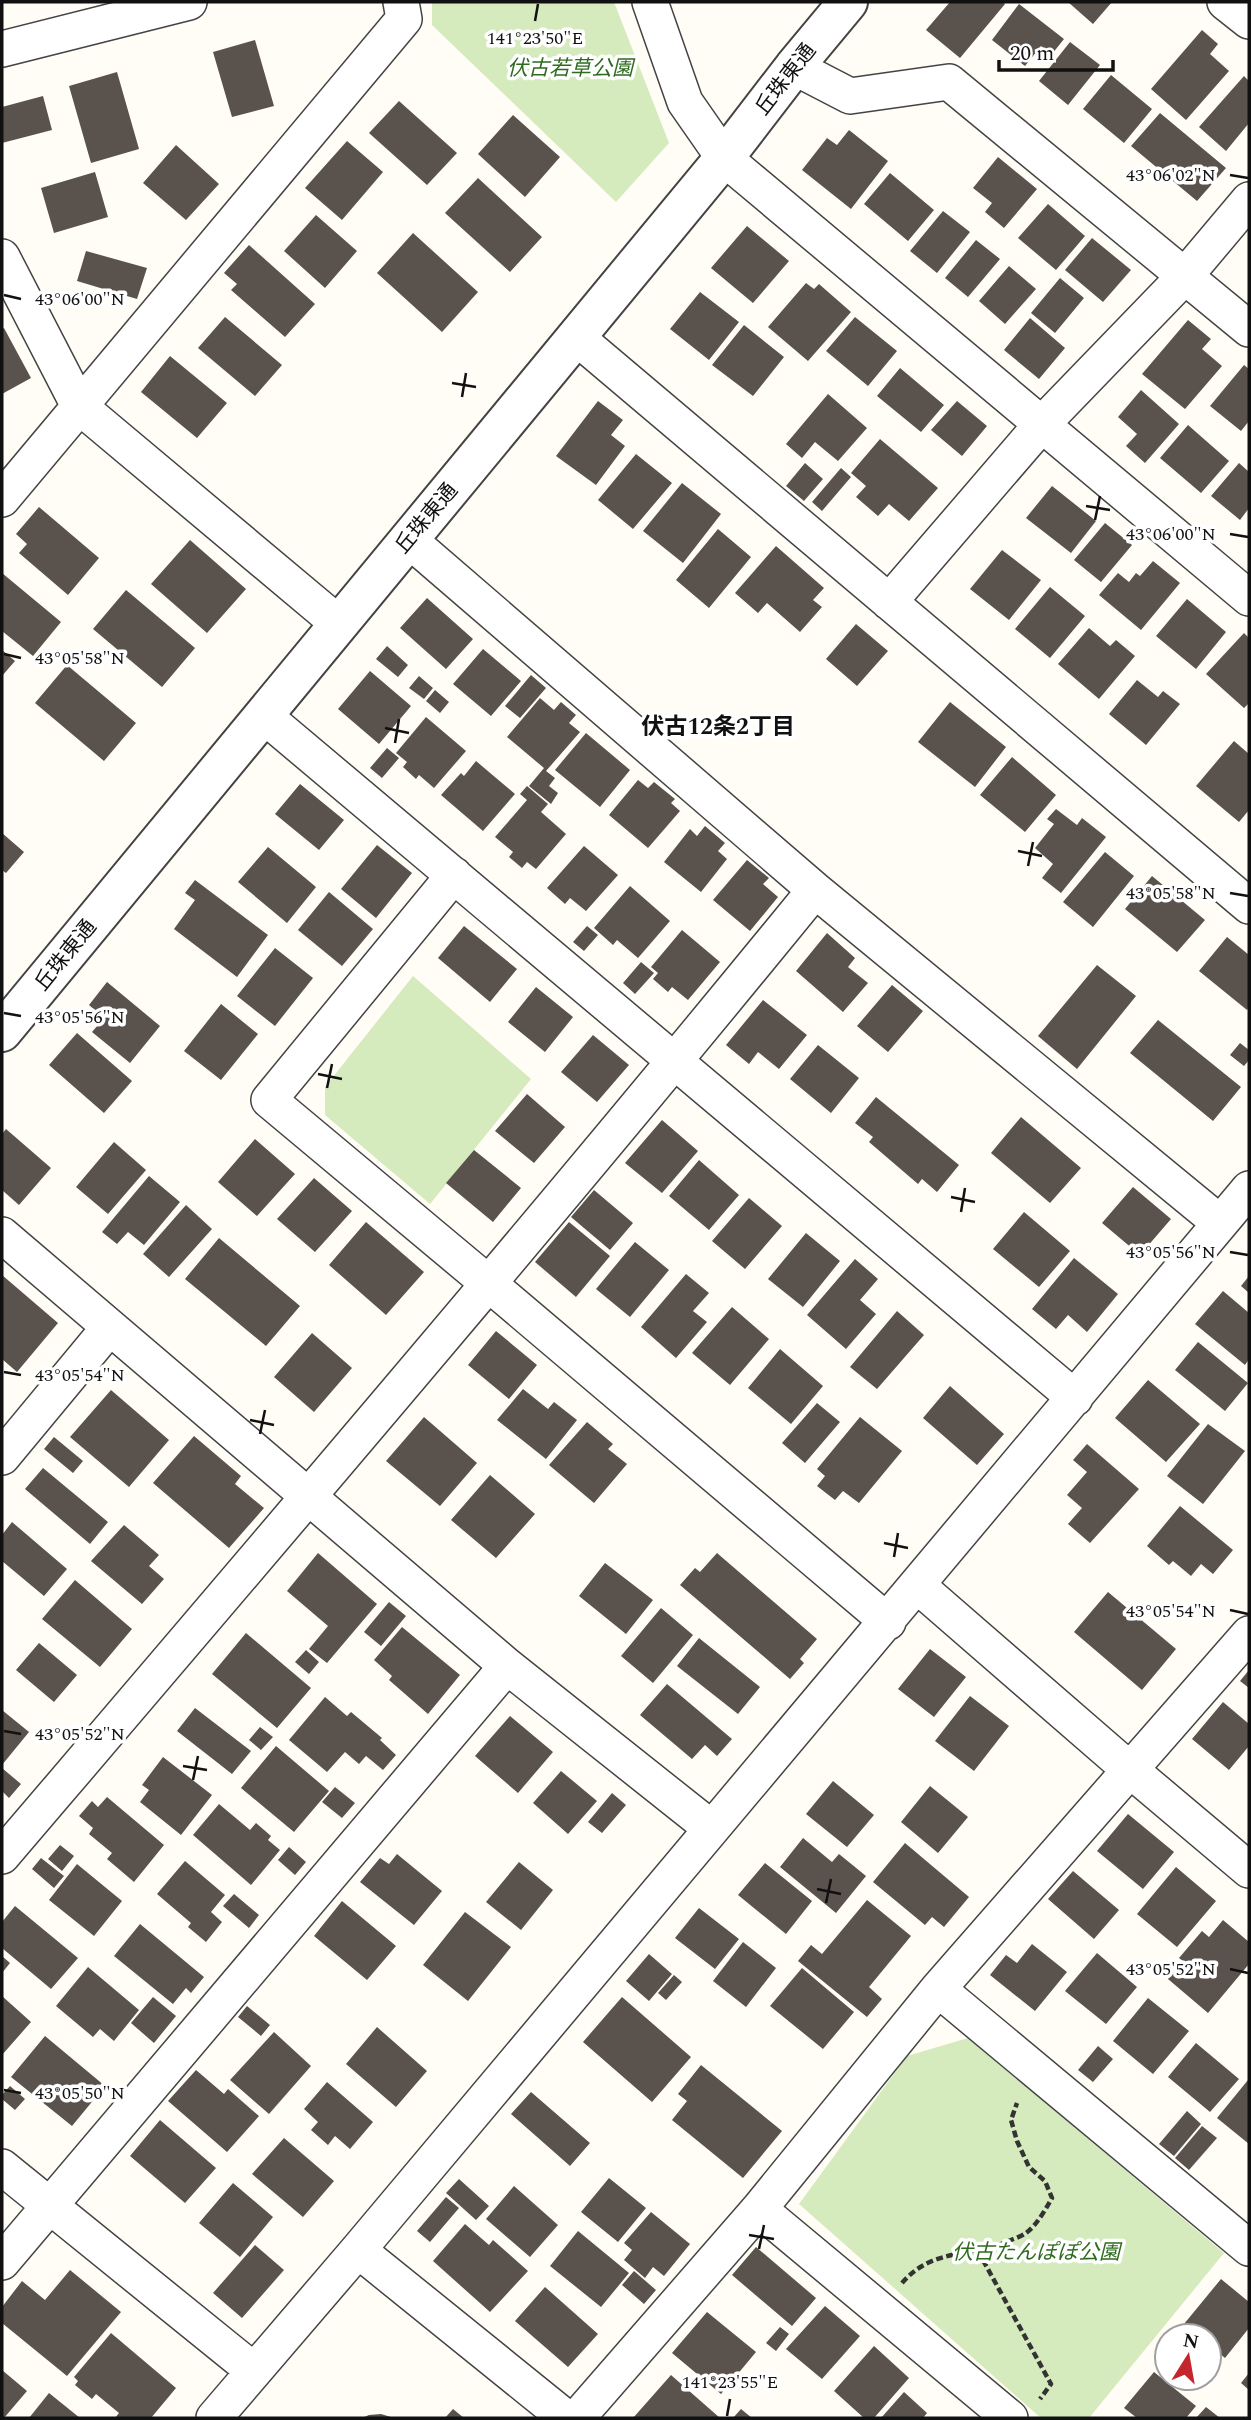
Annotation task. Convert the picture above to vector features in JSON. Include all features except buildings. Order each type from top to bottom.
[{"type":"street","points":[[2,49],[189,2]]},
{"type":"street","points":[[2,499],[404,19],[401,2]]},
{"type":"street","points":[[650,2],[685,102],[724,158],[1249,598]]},
{"type":"street","name":"丘珠東通","points":[[2,1032],[724,158],[848,2]]},
{"type":"street","points":[[1226,2],[1249,22]]},
{"type":"street","points":[[794,67],[850,96],[949,82],[1249,329]]},
{"type":"street","points":[[889,603],[1042,424],[1185,276],[1249,200]]},
{"type":"street","points":[[2,257],[79,406],[340,624]]},
{"type":"street","points":[[576,337],[1249,906]]},
{"type":"street","points":[[408,539],[815,890],[1220,1223]]},
{"type":"street","points":[[263,715],[1075,1398]]},
{"type":"street","points":[[454,875],[269,1100],[888,1622]]},
{"type":"street","points":[[2,1856],[309,1497],[675,1062],[815,890]]},
{"type":"street","points":[[214,2418],[888,1622],[1249,1189]]},
{"type":"street","points":[[2,1235],[507,1666],[711,1828]]},
{"type":"street","points":[[2,1457],[109,1328]]},
{"type":"street","points":[[918,1586],[1130,1771],[1249,1870]]},
{"type":"street","points":[[578,2418],[759,2209],[938,1989],[1249,1634]]},
{"type":"street","points":[[2,2262],[507,1666]]},
{"type":"street","points":[[938,1989],[1249,2248]]},
{"type":"street","points":[[2,2167],[254,2371]]},
{"type":"street","points":[[759,2209],[1024,2410]]},
{"type":"street","points":[[358,2250],[566,2418]]},
{"type":"path","points":[[899,2287],[912,2271],[934,2258],[978,2251],[1026,2234],[1041,2217],[1052,2198],[1045,2181],[1029,2167],[1017,2141],[1011,2120],[1014,2106],[1021,2097]]},
{"type":"path","points":[[978,2251],[1051,2384],[1024,2410]]},
{"type":"green space","name":"伏古若草公園","points":[[432,2],[614,2],[669,143],[616,202],[432,25]]},
{"type":"green space","points":[[413,976],[531,1079],[430,1204],[325,1115],[325,1087]]},
{"type":"green space","name":"伏古たんぽぽ公園","points":[[968,2038],[1224,2253],[1168,2322],[1153,2322],[1153,2340],[1089,2418],[1041,2418],[799,2204],[907,2056]]},
{"type":"district","name":"伏古12条2丁目","points":[[718,726]]}]
